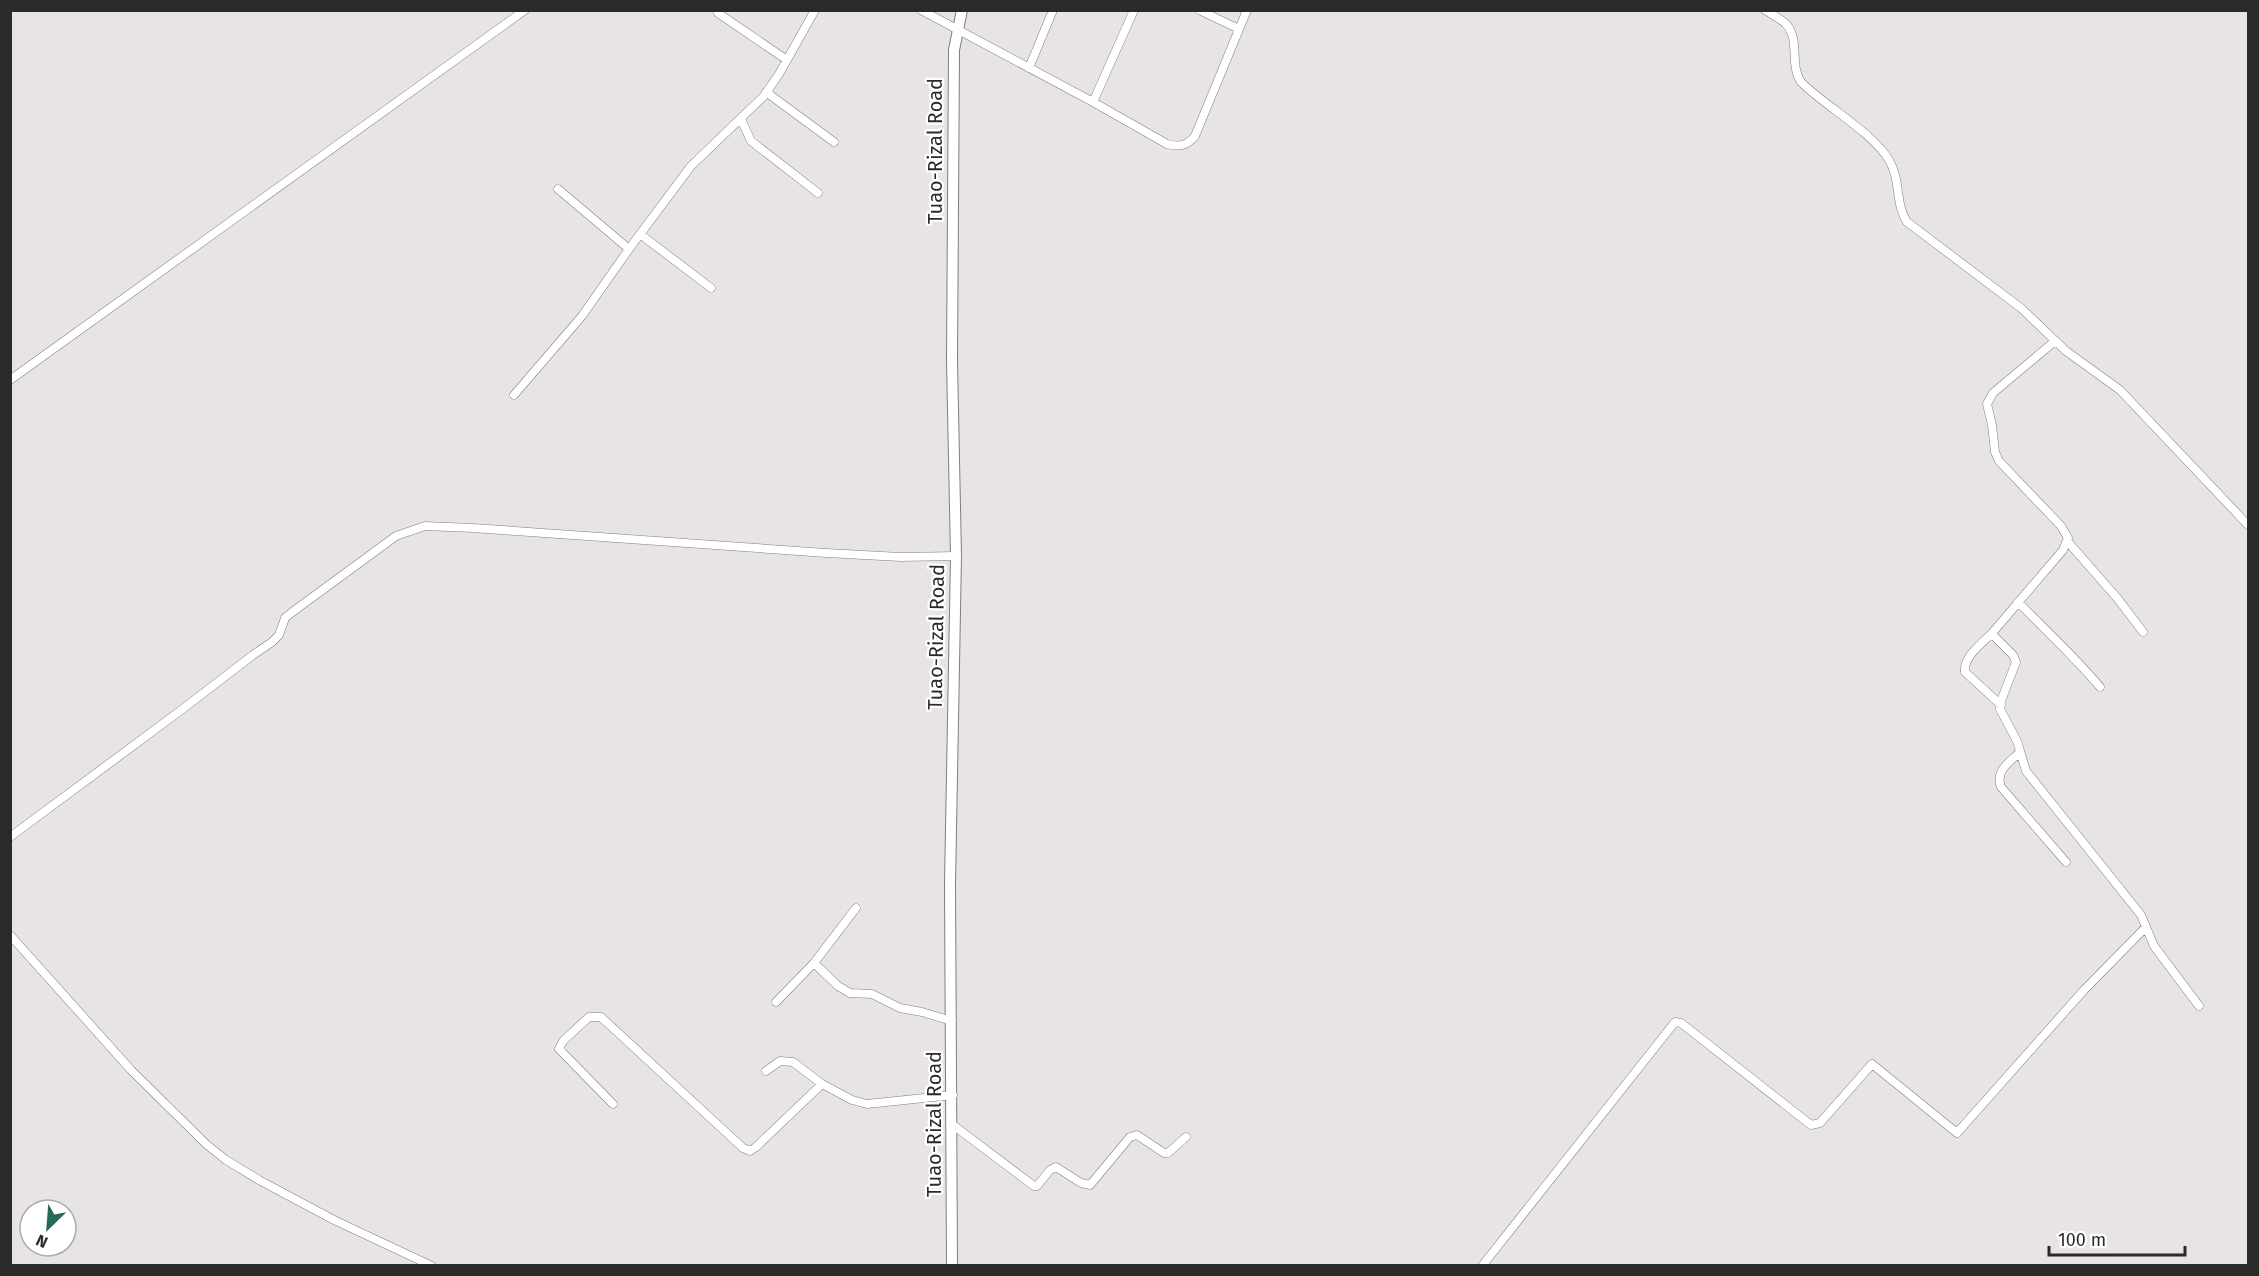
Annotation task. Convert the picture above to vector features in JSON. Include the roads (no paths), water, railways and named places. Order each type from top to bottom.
[{"type":"main road","name":"Tuao-Rizal Road","points":[[952,1266],[953,1095],[950,884],[956,556],[952,298],[954,50],[962,10]]},
{"type":"street","points":[[10,380],[525,10]]},
{"type":"street","points":[[514,395],[582,316],[628,249],[691,166],[766,92],[815,10]]},
{"type":"street","points":[[921,10],[1167,144],[1177,147],[1184,145],[1195,136],[1247,10]]},
{"type":"street","points":[[1029,68],[1053,10]]},
{"type":"street","points":[[1093,102],[1134,10]]},
{"type":"street","points":[[1199,10],[1239,29]]},
{"type":"street","points":[[1764,10],[1790,29],[1794,38],[1796,75],[1801,82],[1888,158],[1897,178],[1901,212],[1907,222],[2021,308],[2066,351],[2120,390],[2248,525]]},
{"type":"street","points":[[718,13],[787,60]]},
{"type":"street","points":[[766,92],[834,142]]},
{"type":"street","points":[[741,118],[751,141],[818,193]]},
{"type":"street","points":[[558,189],[628,249]]},
{"type":"street","points":[[640,234],[711,288]]},
{"type":"street","points":[[2055,340],[1993,393],[1987,404],[1995,452],[1999,461],[2066,532],[2068,542],[2118,599],[2143,632]]},
{"type":"street","points":[[10,837],[272,642],[279,635],[285,618],[291,613],[385,544],[408,531],[424,526],[826,553],[956,556]]},
{"type":"street","points":[[2001,705],[1965,672],[1968,658],[1993,632],[2068,542]]},
{"type":"street","points":[[2018,602],[2075,657],[2100,687]]},
{"type":"street","points":[[1993,632],[1993,635],[2013,655],[2016,662],[2001,705],[2002,715],[2017,741],[2026,771],[2141,915],[2154,946],[2199,1006]]},
{"type":"street","points":[[2020,752],[2000,771],[1998,777],[2001,787],[2066,862]]},
{"type":"street","points":[[776,1002],[814,963],[855,908]]},
{"type":"street","points":[[1482,1266],[1676,1022],[1681,1023],[1811,1125],[1820,1123],[1872,1064],[1957,1133],[2084,990],[2146,927]]},
{"type":"street","points":[[10,935],[131,1070],[206,1144],[226,1160],[334,1220],[432,1266]]},
{"type":"street","points":[[814,963],[838,986],[850,993],[872,994],[900,1008],[952,1021]]},
{"type":"street","points":[[612,1104],[559,1049],[563,1041],[589,1017],[601,1017],[743,1148],[750,1151],[822,1084]]},
{"type":"street","points":[[766,1071],[775,1064],[787,1061],[800,1067],[822,1084],[852,1100],[867,1104],[953,1095]]},
{"type":"street","points":[[953,1125],[1034,1186],[1037,1186],[1050,1170],[1056,1167],[1081,1183],[1090,1185],[1130,1137],[1137,1135],[1155,1149],[1168,1153],[1186,1137]]}]
